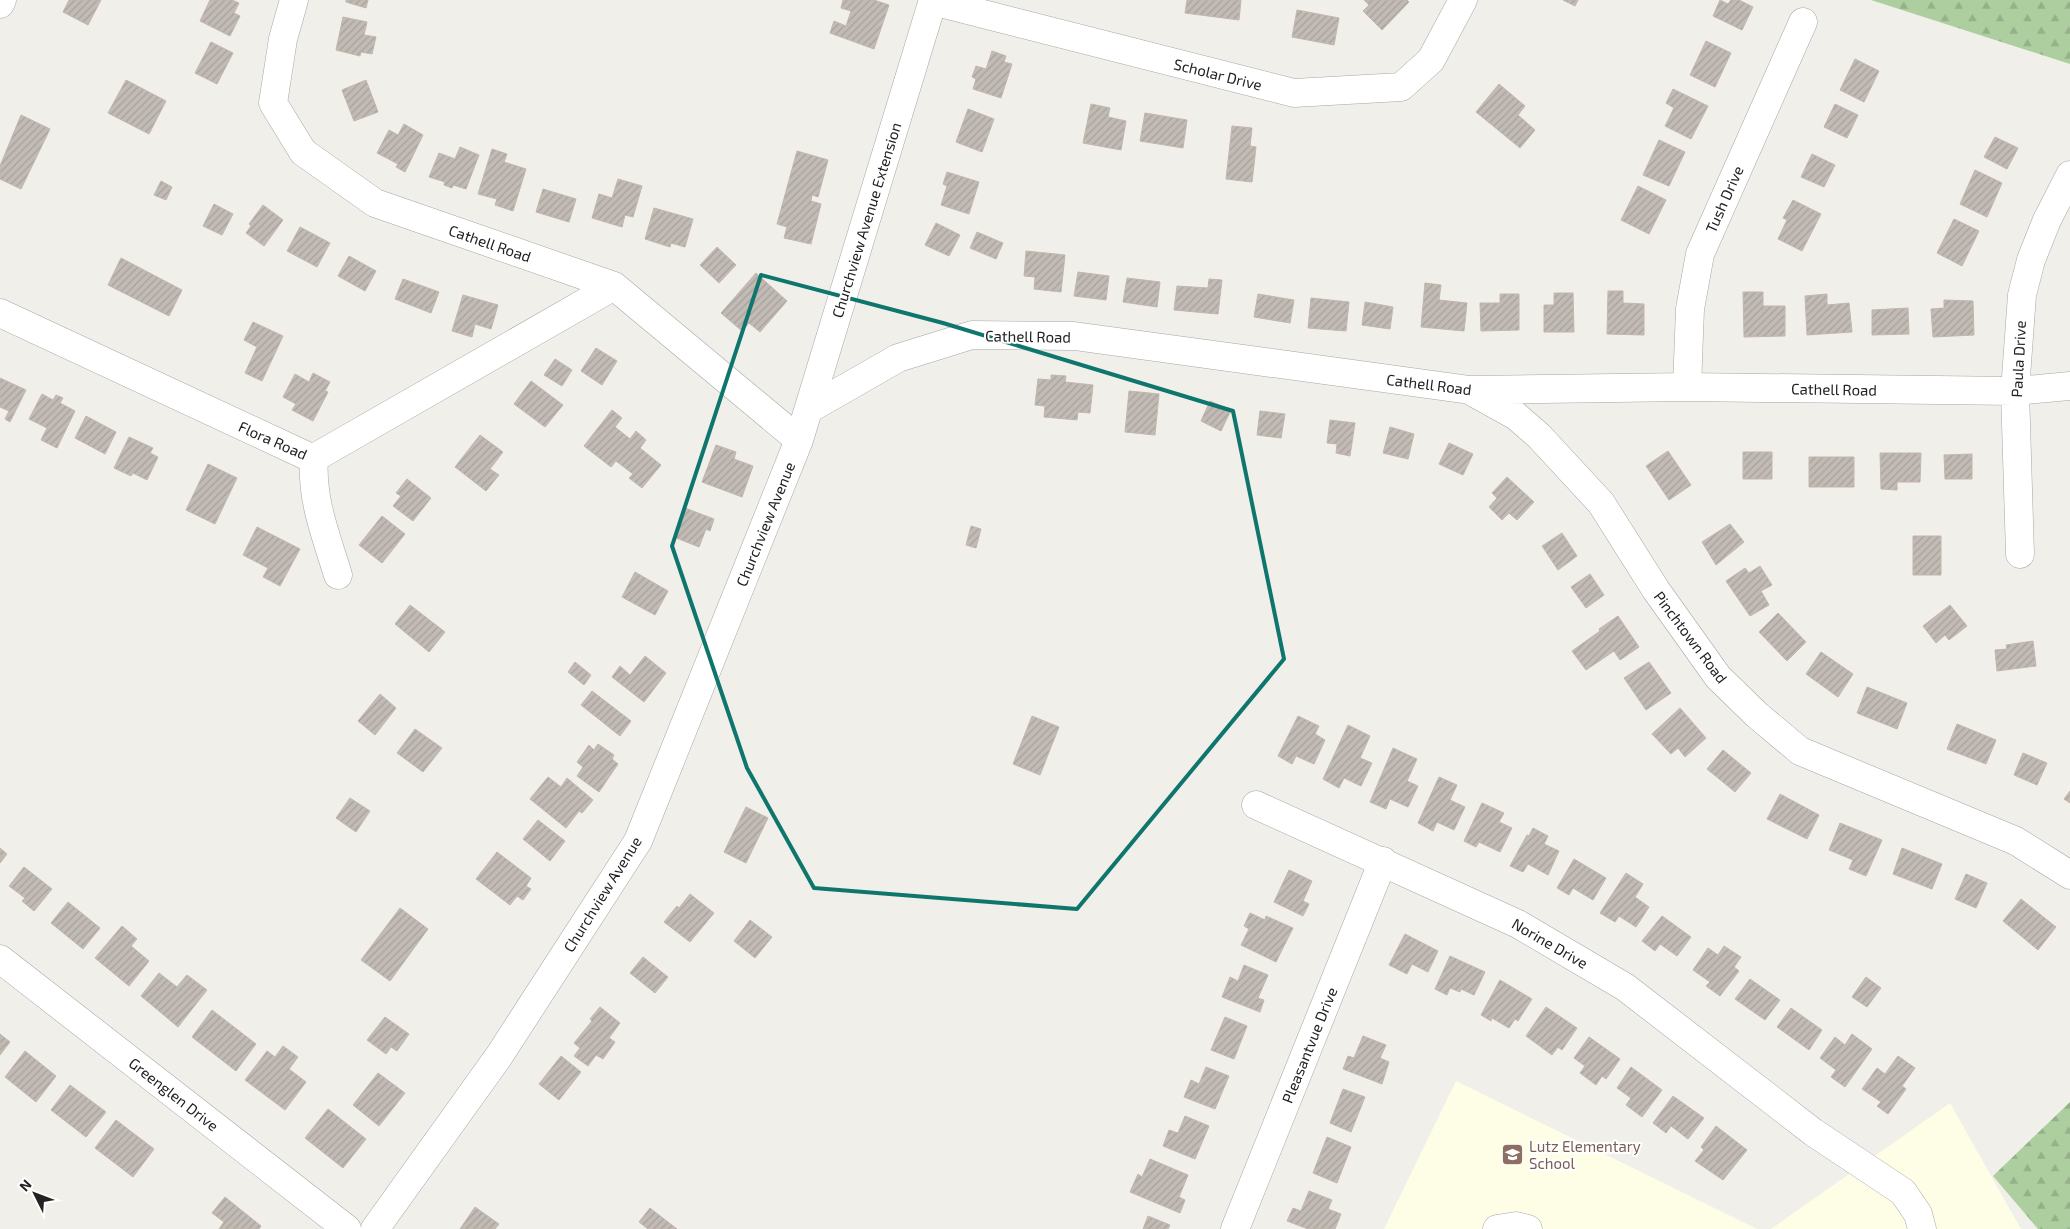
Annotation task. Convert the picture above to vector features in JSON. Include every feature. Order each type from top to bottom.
[{"type":"street","points":[[0,4],[2,0]]},
{"type":"street","name":"Cathell Road","points":[[294,0],[283,39],[273,102],[303,152],[376,203],[614,286],[799,440]]},
{"type":"street","name":"Scholar Drive","points":[[932,0],[1294,93],[1402,87],[1431,60],[1463,0]]},
{"type":"street","name":"Churchview Avenue Extension","points":[[799,440],[932,0]]},
{"type":"street","name":"Tush Drive","points":[[1687,387],[1690,309],[1700,254],[1803,22]]},
{"type":"street","name":"Paula Drive","points":[[2020,554],[2015,391],[2022,295],[2031,260],[2040,236],[2070,174]]},
{"type":"street","name":"Flora Road","points":[[0,313],[314,458],[614,286]]},
{"type":"street","name":"Cathell Road","points":[[809,409],[898,358],[972,335],[1074,336],[1470,390],[1687,387],[2015,391],[2070,386]]},
{"type":"street","name":"Pinchtown Road","points":[[1470,390],[1516,416],[1534,431],[1601,503],[1656,590],[1718,677],[1757,715],[1800,751],[2016,841],[2070,875]]},
{"type":"street","name":"Churchview Avenue","points":[[375,1229],[499,1056],[638,841],[799,440]]},
{"type":"street","points":[[314,458],[312,476],[314,494],[338,575]]},
{"type":"street","name":"Norine Drive","points":[[1256,805],[1383,861],[1518,924],[1625,987],[1813,1132],[1903,1192],[1918,1214],[1922,1229]]},
{"type":"street","name":"Pleasantvue Drive","points":[[1235,1229],[1383,861]]},
{"type":"street","name":"Greenglen Drive","points":[[0,959],[347,1229]]},
{"type":"street","points":[[1497,1229],[1516,1226],[1528,1229]]},
{"type":"highlighted area","points":[[761,275],[943,323],[1233,411],[1284,659],[1077,909],[814,888],[747,768],[672,546]]},
{"type":"shaded area","name":"Lutz Elementary School","points":[[1456,1081],[1757,1229],[1384,1229]]},
{"type":"shaded area","points":[[1950,1103],[2021,1229],[1771,1229]]},
{"type":"green space","points":[[1871,0],[2070,0],[2070,64]]},
{"type":"green space","points":[[2070,1102],[2070,1229],[2038,1229],[1993,1176]]},
{"type":"building","points":[[69,0],[101,0],[88,25],[63,12]]},
{"type":"building","points":[[210,0],[232,0],[239,3],[234,13],[240,16],[230,36],[200,21]]},
{"type":"building","points":[[346,0],[368,0],[366,8],[346,2]]},
{"type":"building","points":[[843,0],[874,0],[889,5],[874,49],[830,33],[834,21],[846,26],[851,11],[841,8]]},
{"type":"building","points":[[1187,0],[1241,0],[1239,20],[1185,13]]},
{"type":"building","points":[[1364,0],[1407,0],[1409,2],[1382,30],[1363,11],[1369,5]]},
{"type":"building","points":[[1563,0],[1578,0],[1575,6]]},
{"type":"building","points":[[1720,0],[1728,4],[1731,0],[1739,0],[1753,7],[1742,30],[1713,16]]},
{"type":"building","points":[[1297,10],[1339,18],[1334,45],[1292,37]]},
{"type":"building","points":[[343,17],[367,22],[364,35],[376,37],[372,54],[361,52],[360,56],[336,50]]},
{"type":"building","points":[[1706,41],[1731,53],[1715,87],[1690,75]]},
{"type":"building","points":[[211,42],[233,53],[217,84],[195,73]]},
{"type":"building","points":[[992,51],[1006,56],[1004,62],[1012,64],[1001,98],[973,89],[976,79],[972,77],[976,66],[986,69]]},
{"type":"building","points":[[1855,59],[1879,71],[1864,102],[1840,90]]},
{"type":"building","points":[[126,80],[166,101],[149,134],[108,113]]},
{"type":"building","points":[[366,80],[378,112],[354,121],[342,90]]},
{"type":"building","points":[[1499,84],[1525,106],[1518,115],[1535,130],[1520,148],[1476,112]]},
{"type":"building","points":[[1673,89],[1708,106],[1691,139],[1665,126],[1674,108],[1666,103]]},
{"type":"building","points":[[1091,104],[1110,108],[1108,117],[1126,121],[1121,150],[1083,143]]},
{"type":"building","points":[[1835,104],[1858,115],[1847,138],[1824,127]]},
{"type":"building","points":[[968,109],[994,119],[982,152],[956,142]]},
{"type":"building","points":[[1145,113],[1187,120],[1183,148],[1140,141]]},
{"type":"building","points":[[21,115],[50,129],[21,189],[0,179],[0,166]]},
{"type":"building","points":[[404,124],[423,135],[405,172],[396,167],[398,164],[377,153],[389,130],[398,135]]},
{"type":"building","points":[[1232,126],[1252,128],[1250,146],[1256,147],[1252,182],[1226,179]]},
{"type":"building","points":[[1995,137],[2018,148],[2007,169],[1984,157]]},
{"type":"building","points":[[1659,140],[1685,152],[1669,186],[1643,175]]},
{"type":"building","points":[[460,147],[479,155],[466,189],[453,185],[452,188],[444,185],[445,182],[429,177],[439,153],[455,159]]},
{"type":"building","points":[[492,149],[507,154],[504,162],[526,169],[513,211],[495,205],[497,199],[478,194]]},
{"type":"building","points":[[797,151],[828,160],[818,197],[812,195],[811,201],[821,204],[811,244],[784,238],[787,227],[777,224]]},
{"type":"building","points":[[1812,154],[1835,165],[1824,187],[1801,177]]},
{"type":"building","points":[[1975,170],[2002,183],[1987,217],[1960,204]]},
{"type":"building","points":[[947,172],[979,182],[969,214],[941,205],[947,186],[943,184]]},
{"type":"building","points":[[618,179],[642,186],[633,217],[625,215],[622,227],[592,218],[599,194],[612,198]]},
{"type":"building","points":[[161,181],[172,187],[166,200],[154,195]]},
{"type":"building","points":[[1638,186],[1666,200],[1649,234],[1621,220]]},
{"type":"building","points":[[543,189],[576,199],[569,222],[536,212]]},
{"type":"building","points":[[1793,200],[1821,214],[1802,251],[1778,239],[1787,220],[1783,218]]},
{"type":"building","points":[[214,204],[233,214],[222,235],[203,226]]},
{"type":"building","points":[[263,205],[283,220],[264,246],[246,233],[251,226],[249,224]]},
{"type":"building","points":[[654,208],[693,219],[685,247],[671,243],[670,247],[645,239]]},
{"type":"building","points":[[1954,219],[1979,231],[1962,266],[1937,253]]},
{"type":"building","points":[[936,223],[960,235],[949,256],[925,245]]},
{"type":"building","points":[[300,227],[330,243],[317,267],[287,251]]},
{"type":"building","points":[[977,232],[1003,243],[996,259],[970,248]]},
{"type":"building","points":[[717,247],[736,265],[719,283],[700,265]]},
{"type":"building","points":[[1026,251],[1065,255],[1061,292],[1034,289],[1035,277],[1024,276]]},
{"type":"building","points":[[349,256],[376,271],[365,291],[338,276]]},
{"type":"building","points":[[121,258],[182,290],[169,316],[108,285]]},
{"type":"building","points":[[1078,272],[1109,276],[1106,300],[1074,296]]},
{"type":"building","points":[[756,273],[787,301],[760,332],[749,323],[742,331],[721,313]]},
{"type":"building","points":[[1127,278],[1160,282],[1157,307],[1123,302]]},
{"type":"building","points":[[403,279],[439,292],[431,313],[395,299]]},
{"type":"building","points":[[1209,279],[1222,280],[1218,314],[1174,310],[1177,286],[1208,288]]},
{"type":"building","points":[[1425,283],[1441,285],[1439,300],[1467,303],[1464,331],[1421,327]]},
{"type":"building","points":[[1608,291],[1623,291],[1623,303],[1644,304],[1644,335],[1607,334]]},
{"type":"building","points":[[1743,292],[1763,292],[1763,306],[1785,306],[1785,336],[1744,337]]},
{"type":"building","points":[[1554,293],[1573,293],[1574,332],[1544,332],[1544,305],[1554,305]]},
{"type":"building","points":[[1258,294],[1294,300],[1290,323],[1254,317]]},
{"type":"building","points":[[1500,294],[1519,294],[1519,330],[1481,331],[1480,303],[1500,303]]},
{"type":"building","points":[[1827,294],[1827,305],[1849,303],[1852,332],[1807,335],[1805,296]]},
{"type":"building","points":[[463,295],[498,305],[491,329],[475,324],[472,337],[452,331]]},
{"type":"building","points":[[1311,298],[1349,302],[1346,331],[1308,328]]},
{"type":"building","points":[[1944,300],[1973,301],[1974,335],[1933,337],[1931,309],[1944,308]]},
{"type":"building","points":[[1365,302],[1393,307],[1390,329],[1362,325]]},
{"type":"building","points":[[1908,308],[1909,334],[1872,335],[1872,310]]},
{"type":"building","points":[[253,322],[283,336],[262,381],[245,373],[257,347],[244,340]]},
{"type":"building","points":[[596,348],[617,361],[602,385],[581,371]]},
{"type":"building","points":[[555,359],[572,370],[562,386],[544,375]]},
{"type":"building","points":[[313,373],[330,382],[325,391],[328,392],[313,421],[292,410],[296,404],[283,397],[295,374],[309,382]]},
{"type":"building","points":[[1051,375],[1066,376],[1065,382],[1093,385],[1090,413],[1078,412],[1077,420],[1044,417],[1045,406],[1035,405],[1038,379],[1051,380]]},
{"type":"building","points":[[0,378],[26,390],[10,422],[5,419],[9,411],[0,407]]},
{"type":"building","points":[[531,381],[563,405],[545,427],[514,404]]},
{"type":"building","points":[[1129,391],[1159,394],[1155,435],[1125,432]]},
{"type":"building","points":[[42,394],[53,400],[56,395],[63,398],[60,403],[75,411],[57,448],[41,440],[47,428],[29,419]]},
{"type":"building","points":[[1210,401],[1231,410],[1221,431],[1201,421]]},
{"type":"building","points":[[612,410],[622,418],[615,427],[630,439],[636,431],[646,440],[640,448],[661,465],[642,488],[629,478],[633,474],[616,461],[611,467],[584,446]]},
{"type":"building","points":[[1260,411],[1285,414],[1281,438],[1257,435]]},
{"type":"building","points":[[86,416],[116,432],[105,454],[75,438]]},
{"type":"building","points":[[1330,420],[1355,423],[1350,456],[1336,453],[1337,444],[1327,443]]},
{"type":"building","points":[[1390,427],[1414,434],[1408,459],[1383,453]]},
{"type":"building","points":[[480,435],[503,452],[490,469],[499,475],[486,491],[455,467]]},
{"type":"building","points":[[129,437],[153,448],[150,453],[158,457],[147,480],[133,473],[131,476],[114,468]]},
{"type":"building","points":[[1449,443],[1473,454],[1463,475],[1439,464]]},
{"type":"building","points":[[716,445],[736,452],[734,459],[753,466],[742,497],[702,482]]},
{"type":"building","points":[[1668,451],[1691,485],[1669,500],[1646,466]]},
{"type":"building","points":[[1743,452],[1772,452],[1772,479],[1743,479]]},
{"type":"building","points":[[1880,453],[1921,453],[1920,482],[1897,482],[1897,490],[1881,489]]},
{"type":"building","points":[[1972,454],[1972,479],[1945,479],[1944,455]]},
{"type":"building","points":[[1809,457],[1854,457],[1854,487],[1809,487]]},
{"type":"building","points":[[208,464],[237,478],[215,524],[186,510]]},
{"type":"building","points":[[1507,477],[1534,502],[1517,520],[1509,513],[1502,520],[1489,507],[1497,498],[1492,493]]},
{"type":"building","points":[[407,479],[431,498],[413,521],[393,506],[401,496],[396,493]]},
{"type":"building","points":[[685,508],[714,519],[710,531],[706,529],[699,547],[674,537]]},
{"type":"building","points":[[382,516],[405,534],[382,563],[359,545]]},
{"type":"building","points":[[1730,524],[1744,542],[1716,565],[1702,542]]},
{"type":"building","points":[[971,526],[981,529],[976,548],[966,545]]},
{"type":"building","points":[[257,527],[300,549],[280,586],[263,577],[268,568],[243,555]]},
{"type":"building","points":[[1562,533],[1577,556],[1558,570],[1542,546]]},
{"type":"building","points":[[1913,536],[1941,536],[1941,575],[1913,575]]},
{"type":"building","points":[[1760,566],[1772,585],[1761,591],[1769,605],[1750,616],[1726,581],[1745,568],[1749,573]]},
{"type":"building","points":[[635,572],[668,591],[655,615],[622,597]]},
{"type":"building","points":[[1590,574],[1604,595],[1586,608],[1571,587]]},
{"type":"building","points":[[410,605],[445,632],[429,652],[395,624]]},
{"type":"building","points":[[1950,605],[1967,626],[1949,640],[1945,635],[1936,643],[1923,626]]},
{"type":"building","points":[[1778,613],[1806,642],[1787,661],[1759,632]]},
{"type":"building","points":[[1618,616],[1639,647],[1620,660],[1614,651],[1586,670],[1572,651]]},
{"type":"building","points":[[2033,641],[2036,666],[1997,671],[1995,650],[2007,649],[2006,645]]},
{"type":"building","points":[[1821,652],[1853,674],[1838,697],[1806,674]]},
{"type":"building","points":[[645,656],[666,673],[644,702],[612,677],[620,666],[630,675]]},
{"type":"building","points":[[575,662],[591,675],[584,685],[568,672]]},
{"type":"building","points":[[1649,662],[1671,693],[1646,710],[1624,678]]},
{"type":"building","points":[[1867,687],[1907,703],[1897,729],[1857,713]]},
{"type":"building","points":[[592,691],[631,721],[620,736],[581,705]]},
{"type":"building","points":[[380,694],[396,708],[375,735],[358,721]]},
{"type":"building","points":[[1680,708],[1706,738],[1685,757],[1678,748],[1671,754],[1652,734]]},
{"type":"building","points":[[1032,716],[1059,727],[1040,775],[1013,764]]},
{"type":"building","points":[[1298,716],[1319,726],[1315,734],[1325,740],[1314,764],[1296,756],[1292,764],[1278,756]]},
{"type":"building","points":[[1957,724],[1996,740],[1986,764],[1947,749]]},
{"type":"building","points":[[1348,725],[1370,736],[1360,758],[1372,763],[1361,786],[1344,778],[1339,788],[1323,779]]},
{"type":"building","points":[[415,729],[442,748],[423,772],[397,753]]},
{"type":"building","points":[[598,744],[614,755],[612,759],[618,764],[599,792],[577,776],[583,767],[577,762],[589,745],[594,750]]},
{"type":"building","points":[[1393,748],[1417,759],[1407,781],[1418,786],[1408,807],[1390,799],[1386,809],[1370,802]]},
{"type":"building","points":[[1723,750],[1751,773],[1735,792],[1707,769]]},
{"type":"building","points":[[2023,753],[2047,763],[2037,785],[2014,775]]},
{"type":"building","points":[[548,777],[561,787],[567,778],[593,800],[582,813],[579,811],[566,828],[530,799]]},
{"type":"building","points":[[1439,777],[1457,785],[1450,800],[1465,807],[1454,830],[1437,822],[1433,831],[1418,823]]},
{"type":"building","points":[[2070,791],[2070,803],[2064,799]]},
{"type":"building","points":[[1780,794],[1819,815],[1807,839],[1767,819]]},
{"type":"building","points":[[350,798],[370,811],[356,832],[336,818]]},
{"type":"building","points":[[1482,803],[1504,813],[1499,822],[1512,828],[1500,852],[1479,842],[1476,847],[1464,841]]},
{"type":"building","points":[[746,807],[768,818],[746,863],[724,852]]},
{"type":"building","points":[[538,820],[565,841],[550,861],[523,839]]},
{"type":"building","points":[[1840,823],[1882,840],[1866,876],[1849,869],[1853,860],[1829,850]]},
{"type":"building","points":[[1533,828],[1548,836],[1544,844],[1559,851],[1548,875],[1528,864],[1523,872],[1510,866],[1527,835],[1529,836]]},
{"type":"building","points":[[0,848],[7,854],[0,863]]},
{"type":"building","points":[[1902,848],[1942,864],[1932,889],[1893,874]]},
{"type":"building","points":[[497,852],[531,878],[526,886],[531,889],[523,900],[517,896],[510,905],[476,879]]},
{"type":"building","points":[[1574,859],[1606,878],[1593,900],[1573,888],[1569,895],[1557,888]]},
{"type":"building","points":[[24,867],[52,889],[34,911],[22,901],[25,898],[9,886]]},
{"type":"building","points":[[1289,870],[1312,881],[1303,901],[1309,904],[1303,916],[1274,902]]},
{"type":"building","points":[[1626,873],[1643,884],[1635,897],[1649,907],[1636,927],[1619,916],[1615,922],[1600,913]]},
{"type":"building","points":[[1966,874],[1987,883],[1976,908],[1955,899]]},
{"type":"building","points":[[690,894],[714,913],[690,942],[664,922]]},
{"type":"building","points":[[2021,899],[2056,927],[2038,950],[2003,921]]},
{"type":"building","points":[[68,902],[100,928],[83,949],[51,923]]},
{"type":"building","points":[[400,908],[428,929],[390,981],[361,960]]},
{"type":"building","points":[[1250,913],[1265,920],[1266,916],[1293,928],[1276,962],[1241,945],[1249,929],[1244,926]]},
{"type":"building","points":[[1662,916],[1691,937],[1677,956],[1660,944],[1655,951],[1642,941]]},
{"type":"building","points":[[750,920],[772,937],[755,958],[734,941]]},
{"type":"building","points":[[122,926],[137,939],[131,946],[149,961],[129,986],[95,958]]},
{"type":"building","points":[[1405,934],[1438,951],[1428,972],[1412,964],[1407,974],[1389,965]]},
{"type":"building","points":[[1724,946],[1741,957],[1734,967],[1739,971],[1720,996],[1706,986],[1710,982],[1693,970],[1708,948],[1718,955]]},
{"type":"building","points":[[1450,956],[1485,972],[1474,995],[1461,989],[1460,992],[1450,988],[1447,995],[1435,989]]},
{"type":"building","points":[[643,957],[668,977],[655,993],[630,973]]},
{"type":"building","points":[[1244,965],[1268,975],[1258,998],[1264,1000],[1260,1012],[1222,997],[1230,977],[1238,981]]},
{"type":"building","points":[[159,973],[177,987],[187,975],[207,990],[178,1027],[141,996]]},
{"type":"building","points":[[1866,977],[1881,988],[1867,1007],[1852,997]]},
{"type":"building","points":[[1750,979],[1780,1000],[1765,1020],[1735,999]]},
{"type":"building","points":[[1500,980],[1532,999],[1518,1021],[1515,1019],[1509,1028],[1492,1018],[1491,1021],[1481,1015]]},
{"type":"building","points":[[600,1007],[620,1023],[609,1038],[615,1042],[603,1059],[596,1055],[588,1066],[574,1056],[580,1048],[574,1043],[592,1021],[590,1019]]},
{"type":"building","points":[[1546,1007],[1577,1028],[1562,1050],[1558,1047],[1552,1055],[1526,1036]]},
{"type":"building","points":[[1791,1008],[1822,1030],[1809,1050],[1777,1027]]},
{"type":"building","points":[[212,1010],[256,1044],[236,1071],[192,1037]]},
{"type":"building","points":[[385,1017],[409,1034],[397,1051],[391,1047],[386,1054],[367,1040]]},
{"type":"building","points":[[1225,1017],[1247,1026],[1234,1059],[1211,1050]]},
{"type":"building","points":[[0,1034],[10,1042],[0,1055]]},
{"type":"building","points":[[1852,1034],[1872,1049],[1845,1087],[1831,1077],[1836,1070],[1820,1058],[1835,1037],[1845,1045]]},
{"type":"building","points":[[1363,1036],[1386,1045],[1380,1058],[1389,1062],[1382,1084],[1343,1069],[1348,1056],[1354,1058]]},
{"type":"building","points":[[1589,1037],[1620,1059],[1606,1079],[1602,1076],[1596,1085],[1580,1073],[1585,1066],[1574,1058]]},
{"type":"building","points":[[283,1046],[298,1057],[289,1069],[306,1082],[285,1110],[245,1080],[267,1051],[275,1057]]},
{"type":"building","points":[[25,1051],[56,1076],[36,1102],[5,1077]]},
{"type":"building","points":[[561,1056],[581,1072],[559,1100],[539,1084]]},
{"type":"building","points":[[1898,1056],[1915,1068],[1902,1086],[1906,1089],[1888,1114],[1877,1106],[1881,1102],[1862,1089],[1877,1068],[1885,1074]]},
{"type":"building","points":[[1206,1067],[1229,1076],[1215,1109],[1184,1097],[1191,1080],[1199,1084]]},
{"type":"building","points":[[1631,1067],[1662,1090],[1642,1117],[1626,1105],[1631,1098],[1617,1088]]},
{"type":"building","points":[[378,1073],[405,1093],[379,1126],[353,1105]]},
{"type":"building","points":[[70,1085],[106,1112],[86,1137],[51,1110]]},
{"type":"building","points":[[1343,1089],[1365,1097],[1351,1132],[1330,1123]]},
{"type":"building","points":[[1673,1096],[1704,1118],[1688,1139],[1671,1126],[1666,1133],[1653,1123]]},
{"type":"building","points":[[328,1109],[366,1139],[343,1168],[305,1138]]},
{"type":"building","points":[[1185,1116],[1209,1126],[1195,1159],[1163,1146],[1169,1130],[1178,1133]]},
{"type":"building","points":[[116,1120],[154,1149],[133,1177],[95,1148]]},
{"type":"building","points":[[1716,1126],[1747,1150],[1723,1180],[1695,1161],[1704,1150],[1701,1147]]},
{"type":"building","points":[[1327,1137],[1351,1147],[1337,1183],[1313,1173]]},
{"type":"building","points":[[1150,1159],[1188,1175],[1179,1197],[1185,1200],[1180,1213],[1130,1192],[1138,1174],[1142,1177]]},
{"type":"building","points":[[1309,1191],[1332,1200],[1328,1209],[1341,1214],[1335,1229],[1308,1229],[1287,1221],[1293,1208],[1301,1211]]},
{"type":"building","points":[[225,1197],[261,1226],[259,1229],[219,1229],[224,1222],[212,1213]]},
{"type":"building","points":[[475,1207],[499,1224],[495,1229],[460,1229]]},
{"type":"building","points":[[650,1208],[677,1229],[648,1229],[639,1222]]},
{"type":"building","points":[[1148,1216],[1170,1225],[1168,1229],[1143,1229]]},
{"type":"place","name":"Lutz Elementary School","points":[[1513,1155]]}]
